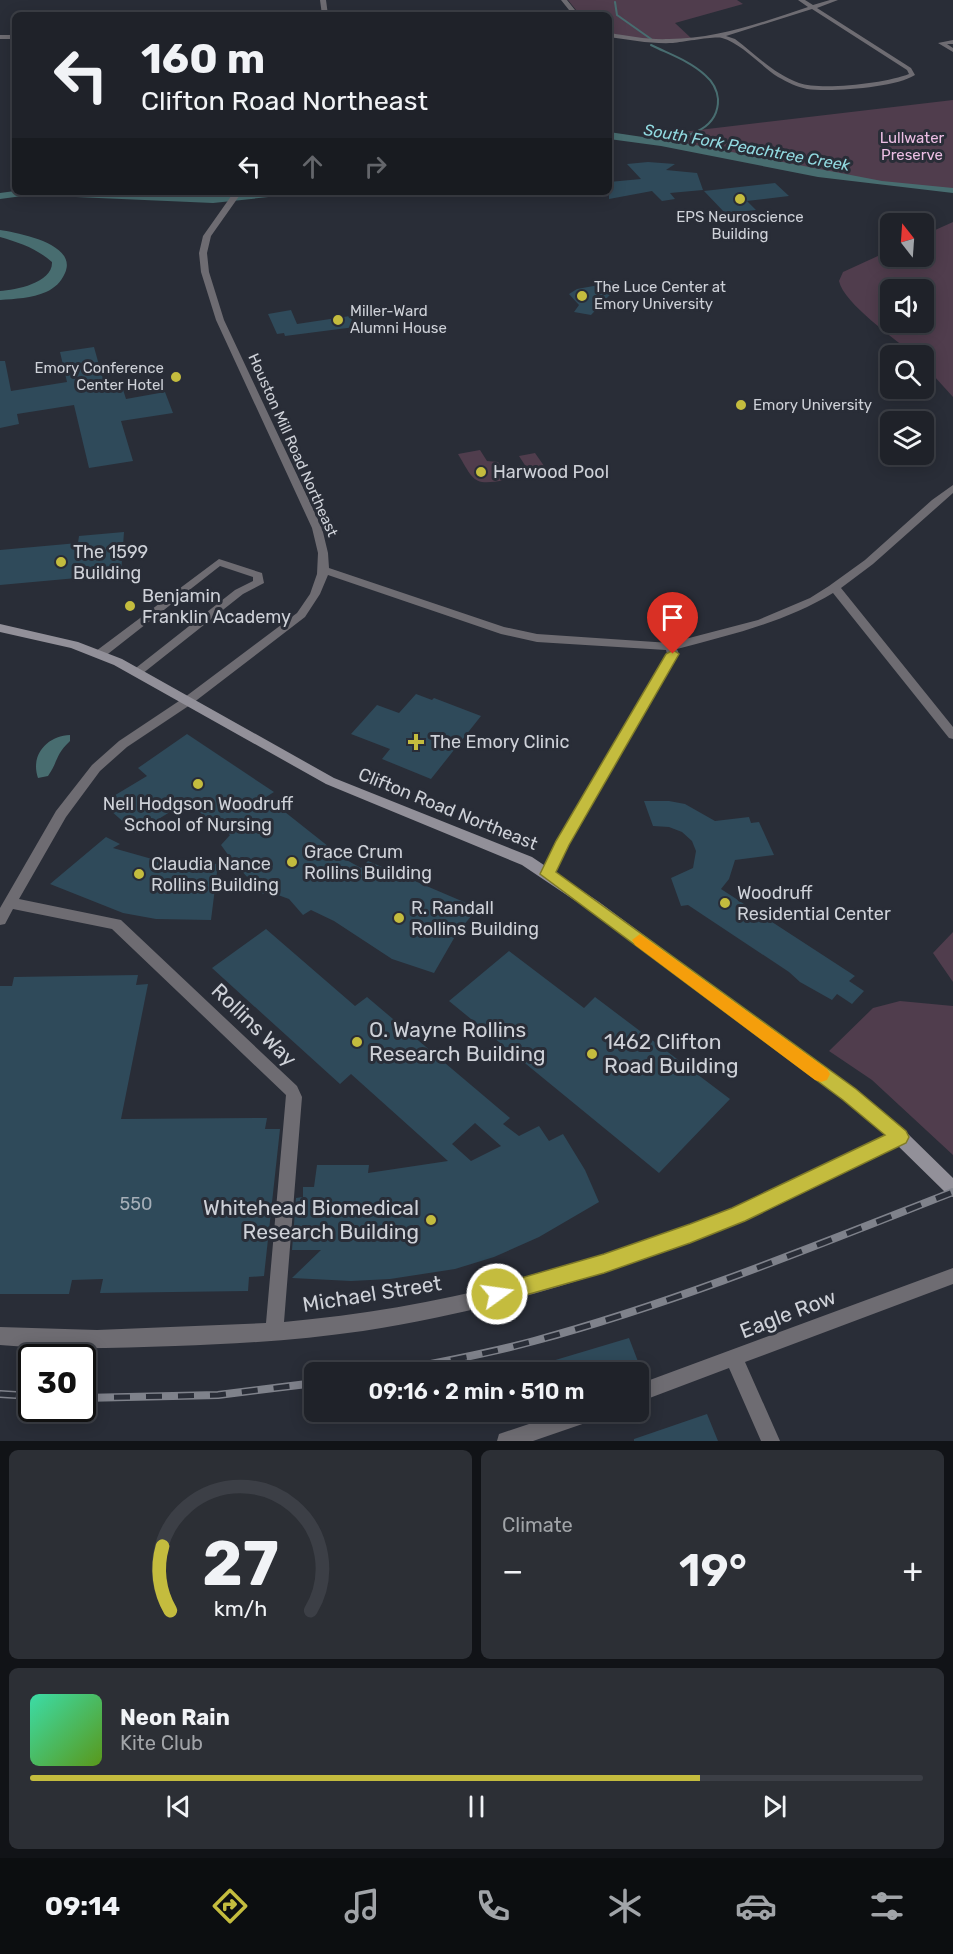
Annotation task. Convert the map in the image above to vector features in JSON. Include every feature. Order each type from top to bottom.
[{"type":"main road","name":"Clifton Road Northeast","points":[[0,628],[100,654],[138,671],[330,781],[388,807],[493,845],[527,861],[548,874],[849,1095],[900,1137],[953,1189]]},
{"type":"street","points":[[564,0],[574,12]]},
{"type":"street","points":[[722,36],[733,40],[798,86],[816,88],[868,84],[903,79],[912,75],[909,69],[801,0]]},
{"type":"street","points":[[612,36],[640,41],[668,42],[722,36],[835,0]]},
{"type":"street","points":[[953,42],[941,43],[953,50]]},
{"type":"street","name":"Houston Mill Road Northeast","points":[[236,195],[221,215],[204,248],[205,272],[224,327],[316,528],[321,541],[325,570]]},
{"type":"street","points":[[0,920],[60,814],[81,785],[123,744],[189,700],[300,615],[316,594],[325,570],[501,630],[537,638],[670,647],[768,620],[796,609],[835,588],[953,488]]},
{"type":"street","points":[[100,654],[219,562],[258,575],[259,583],[239,592],[138,671]]},
{"type":"street","points":[[835,588],[953,735]]},
{"type":"street","points":[[548,874],[561,844],[656,687],[673,654],[670,647]]},
{"type":"street","name":"Rollins Way","points":[[10,903],[116,924],[292,1091],[291,1141],[274,1331]]},
{"type":"street","name":"Michael Street","points":[[0,1336],[75,1340],[274,1331],[392,1317],[472,1300],[572,1273],[738,1215],[900,1137]]},
{"type":"street","name":"Eagle Row","points":[[649,1390],[953,1276]]},
{"type":"street","points":[[734,1358],[771,1441]]},
{"type":"street","points":[[506,1441],[561,1422]]},
{"type":"green space","points":[[568,0],[737,0],[743,4],[675,23],[692,39],[649,41],[612,34],[612,12],[578,12]]},
{"type":"green space","name":"Lullwater Preserve","points":[[953,100],[953,191],[876,182],[632,138]]},
{"type":"green space","points":[[953,222],[953,397],[934,376],[934,345],[902,345],[887,333],[934,333],[934,279],[880,279],[880,327],[850,300],[843,290],[839,281],[843,272],[880,255],[880,267],[934,267],[934,231]]},
{"type":"green space","points":[[480,450],[487,461],[498,462],[508,476],[503,476],[505,480],[480,482],[471,476],[458,454]]},
{"type":"green space","points":[[535,453],[549,473],[532,476],[519,456]]},
{"type":"green space","points":[[953,932],[953,982],[933,953]]},
{"type":"green space","points":[[900,1001],[953,1006],[953,1155],[872,1080],[829,1051],[873,1008]]},
{"type":"shaded area","points":[[612,132],[690,144],[882,181],[953,188],[953,193],[818,177],[661,146],[612,139]]},
{"type":"shaded area","points":[[12,191],[12,195],[30,195],[0,199],[0,193]]},
{"type":"shaded area","points":[[30,195],[288,195],[213,203]]},
{"type":"shaded area","points":[[0,230],[32,237],[55,247],[63,254],[67,263],[62,279],[49,290],[35,296],[0,300],[0,291],[24,287],[47,275],[52,262],[34,250],[0,237]]},
{"type":"shaded area","points":[[70,735],[70,741],[62,750],[48,776],[38,778],[36,762],[42,748],[54,739]]},
{"type":"building","points":[[648,162],[675,164],[666,170],[697,173],[703,190],[670,193],[675,199],[662,201],[652,191],[609,199],[609,195],[612,195],[612,182],[641,179],[627,164]]},
{"type":"building","name":"EPS Neuroscience Building","points":[[775,183],[789,196],[747,201],[756,210],[725,213],[704,191]]},
{"type":"building","name":"The Luce Center at Emory University","points":[[601,280],[621,283],[591,315],[574,312],[579,305],[569,294],[577,289],[599,285]]},
{"type":"building","name":"Miller-Ward Alumni House","points":[[291,310],[297,324],[350,316],[355,327],[285,336],[284,333],[277,334],[268,314]]},
{"type":"building","name":"Emory Conference Center Hotel","points":[[94,347],[104,383],[120,380],[126,399],[165,392],[173,413],[121,421],[133,461],[89,468],[74,405],[17,414],[19,424],[0,428],[0,361],[5,361],[11,391],[67,382],[60,352]]},
{"type":"building","name":"The 1599 Building","points":[[124,532],[121,574],[0,585],[0,550],[78,543],[79,536]]},
{"type":"building","name":"The Emory Clinic","points":[[416,694],[432,700],[434,698],[481,716],[431,779],[382,759],[390,749],[351,734],[377,705],[399,713]]},
{"type":"building","points":[[187,734],[274,792],[266,797],[343,858],[361,868],[368,861],[478,908],[457,933],[434,973],[392,959],[334,921],[311,910],[303,915],[289,899],[267,891],[263,894],[236,865],[243,865],[229,856],[221,845],[230,835],[186,802],[136,833],[102,803],[147,776],[138,768]]},
{"type":"building","name":"Woodruff Residential Center","points":[[644,801],[669,801],[685,804],[715,821],[749,817],[751,823],[759,822],[774,855],[735,860],[729,879],[721,889],[855,976],[849,981],[864,991],[852,1004],[837,994],[832,1000],[800,982],[789,972],[688,905],[681,906],[671,878],[693,868],[696,851],[692,841],[682,832],[669,827],[653,826]]},
{"type":"building","name":"Claudia Nance Rollins Building","points":[[106,837],[120,844],[113,848],[152,859],[178,872],[169,862],[218,864],[211,920],[156,919],[123,913],[50,884]]},
{"type":"building","points":[[266,929],[355,1006],[367,997],[510,1118],[503,1124],[519,1136],[539,1126],[549,1141],[563,1134],[585,1170],[599,1202],[539,1237],[494,1257],[455,1269],[390,1279],[351,1281],[292,1278],[321,1250],[292,1250],[296,1198],[303,1197],[303,1187],[314,1187],[317,1165],[369,1165],[368,1173],[448,1161],[351,1074],[340,1084],[212,968]],"holes":[[[475,1123],[501,1146],[471,1161],[452,1144]]]},
{"type":"building","name":"1462 Clifton Road Building","points":[[509,951],[584,1008],[595,997],[730,1099],[659,1173],[449,1001]]},
{"type":"building","points":[[138,975],[136,985],[148,984],[121,1119],[267,1118],[265,1129],[280,1129],[264,1276],[249,1277],[248,1291],[100,1293],[103,1279],[72,1280],[69,1294],[0,1294],[0,986],[12,986],[14,977]]},
{"type":"building","points":[[629,1338],[638,1362],[549,1362]]},
{"type":"building","points":[[707,1414],[718,1441],[634,1441],[634,1439]]},
{"type":"waterway","points":[[615,2],[617,15],[651,39]]},
{"type":"waterway","name":"South Fork Peachtree Creek","points":[[651,45],[699,70],[708,77],[717,92],[717,109],[714,118],[708,124],[693,134],[665,142]]},
{"type":"railway","points":[[440,1362],[516,1346],[641,1309],[746,1272],[953,1192]]},
{"type":"railway","points":[[96,1398],[218,1395],[304,1384]]},
{"type":"railway","points":[[0,1394],[18,1395]]},
{"type":"slow traffic","points":[[640,940],[821,1074]]},
{"type":"place","name":"EPS Neuroscience Building","points":[[740,199]]},
{"type":"place","name":"The Luce Center at Emory University","points":[[582,296]]},
{"type":"place","name":"Miller-Ward Alumni House","points":[[338,320]]},
{"type":"place","name":"Emory Conference Center Hotel","points":[[176,377]]},
{"type":"place","name":"Emory University","points":[[741,405]]},
{"type":"place","name":"Harwood Pool","points":[[481,472]]},
{"type":"place","name":"The 1599 Building","points":[[61,562]]},
{"type":"place","name":"Benjamin Franklin Academy","points":[[130,606]]},
{"type":"place","name":"The Emory Clinic","points":[[416,742]]},
{"type":"place","name":"Nell Hodgson Woodruff School of Nursing","points":[[198,784]]},
{"type":"place","name":"Grace Crum Rollins Building","points":[[292,862]]},
{"type":"place","name":"Claudia Nance Rollins Building","points":[[139,874]]},
{"type":"place","name":"Woodruff Residential Center","points":[[725,903]]},
{"type":"place","name":"R. Randall Rollins Building","points":[[399,918]]},
{"type":"place","name":"O. Wayne Rollins Research Building","points":[[357,1042]]},
{"type":"place","name":"1462 Clifton Road Building","points":[[592,1054]]},
{"type":"place","name":"Whitehead Biomedical Research Building","points":[[431,1220]]},
{"type":"route","points":[[497,1294],[626,1256],[738,1215],[831,1168],[900,1137],[866,1107],[548,874],[561,844],[656,687],[673,654]]}]
